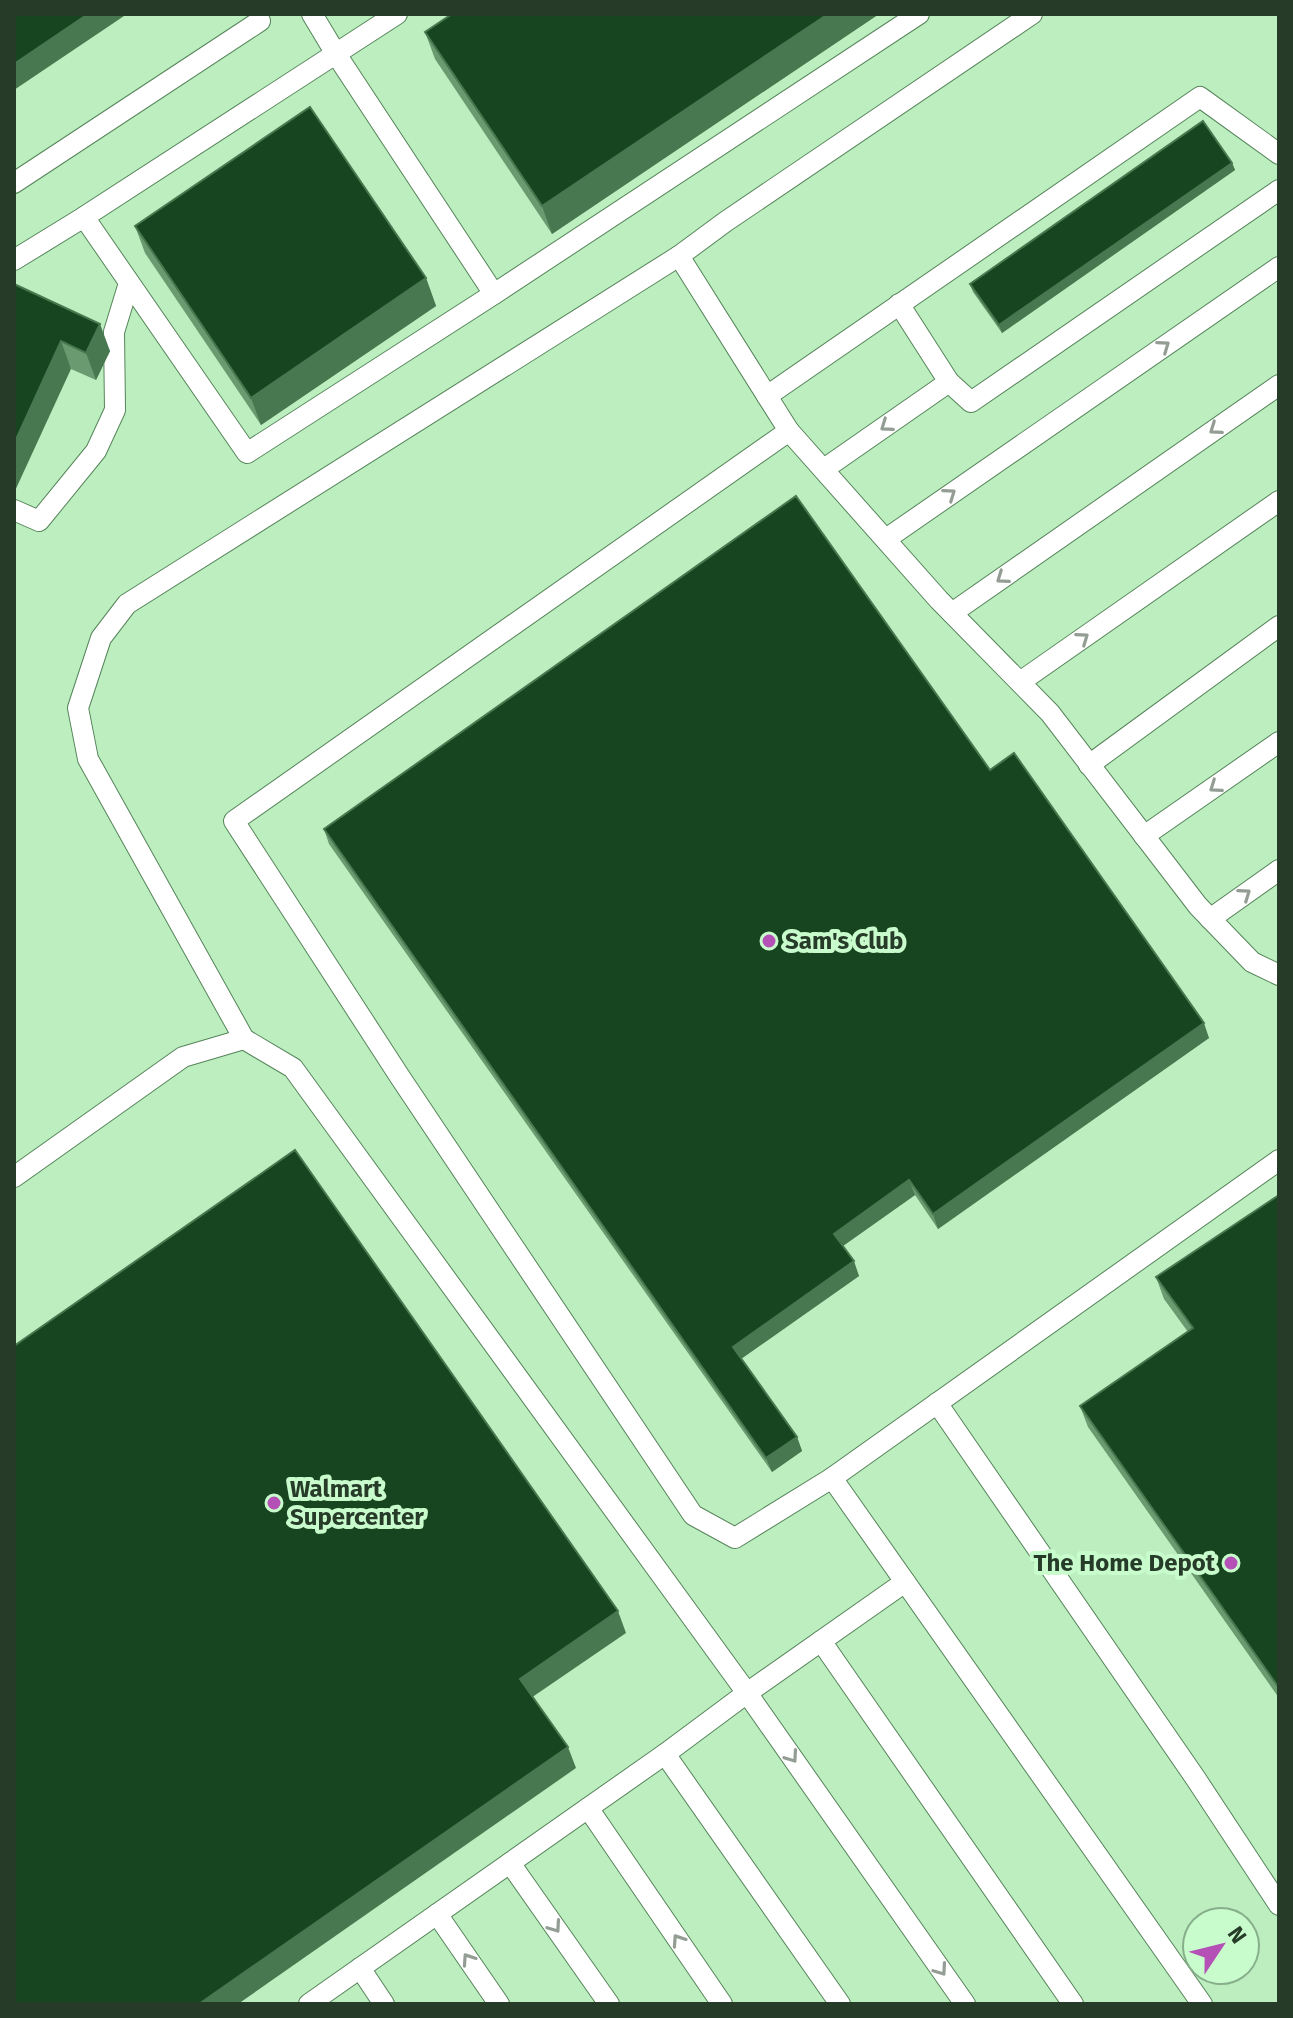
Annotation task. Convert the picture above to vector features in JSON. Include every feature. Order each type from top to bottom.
[{"type":"lane","points":[[312,14],[494,294]]},
{"type":"lane","points":[[14,260],[397,14]]},
{"type":"lane","points":[[84,217],[247,453],[919,14]]},
{"type":"lane","points":[[965,2004],[747,1693],[293,1068],[244,1039],[88,759],[78,708],[101,638],[127,604],[679,256],[1032,14]]},
{"type":"lane","points":[[14,183],[262,16]]},
{"type":"lane","points":[[767,396],[1200,97],[1279,154]]},
{"type":"lane","points":[[899,304],[949,382],[971,402],[1279,190]]},
{"type":"lane","points":[[679,256],[789,431],[952,613],[1050,713],[1210,919],[1252,962],[1279,975]]},
{"type":"lane","points":[[886,539],[1279,267]]},
{"type":"lane","points":[[14,510],[39,521],[96,451],[115,410],[114,332],[129,283]]},
{"type":"lane","points":[[824,469],[949,382]]},
{"type":"lane","points":[[952,613],[1279,385]]},
{"type":"lane","points":[[789,431],[234,821],[400,1077],[693,1515],[735,1538],[832,1478],[1279,1160]]},
{"type":"lane","points":[[1020,682],[1279,501]]},
{"type":"lane","points":[[1089,765],[1279,626]]},
{"type":"lane","points":[[1144,836],[1279,742]]},
{"type":"lane","points":[[1210,919],[1279,870]]},
{"type":"lane","points":[[14,1177],[183,1057],[244,1039]]},
{"type":"lane","points":[[937,1403],[1279,1905]]},
{"type":"lane","points":[[832,1478],[1202,2004]]},
{"type":"lane","points":[[309,2004],[905,1582]]},
{"type":"lane","points":[[821,1641],[1073,2004]]},
{"type":"lane","points":[[665,1754],[840,2004]]},
{"type":"lane","points":[[588,1808],[722,2004]]},
{"type":"lane","points":[[510,1863],[609,2004]]},
{"type":"lane","points":[[437,1914],[499,2004]]},
{"type":"lane","points":[[360,1968],[384,2004]]},
{"type":"building","points":[[14,14],[88,14],[14,64]]},
{"type":"building","points":[[452,14],[828,14],[542,206],[425,32]]},
{"type":"building","points":[[310,107],[426,278],[251,398],[135,226]]},
{"type":"building","points":[[1203,121],[1232,163],[999,325],[970,284]]},
{"type":"building","points":[[14,284],[100,324],[86,353],[61,341],[14,444]]},
{"type":"building","name":"Sam's Club","points":[[796,496],[990,770],[1014,753],[1204,1023],[933,1214],[909,1180],[834,1234],[854,1261],[733,1347],[797,1437],[766,1458],[324,829]]},
{"type":"building","name":"Walmart Supercenter","points":[[295,1150],[618,1611],[520,1679],[568,1747],[199,2004],[14,2004],[14,1346]]},
{"type":"building","name":"The Home Depot","points":[[1279,1195],[1279,1688],[1080,1406],[1193,1328],[1156,1277]]},
{"type":"place","name":"Sam's Club","points":[[769,941]]},
{"type":"place","name":"Walmart Supercenter","points":[[274,1503]]},
{"type":"place","name":"The Home Depot","points":[[1231,1563]]}]
